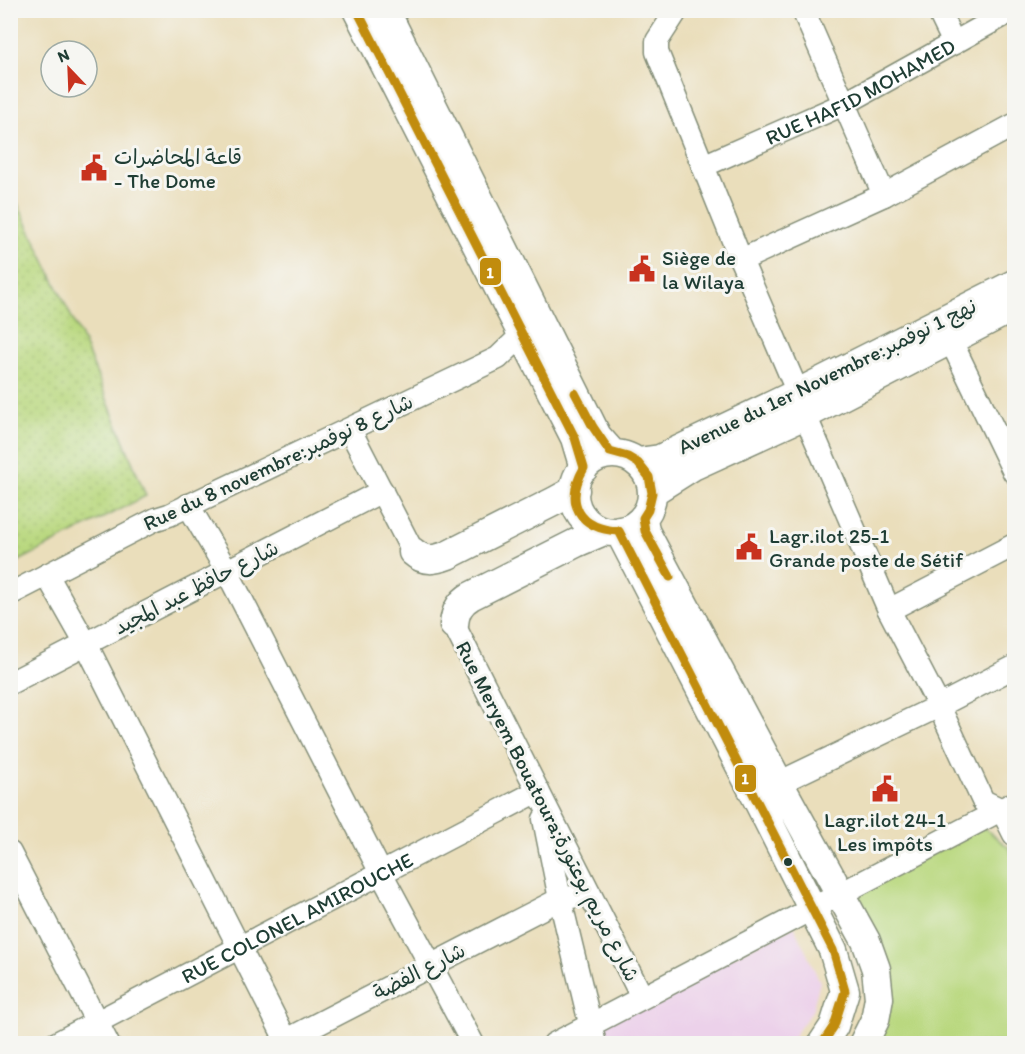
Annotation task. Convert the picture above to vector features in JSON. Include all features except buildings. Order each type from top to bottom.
[{"type":"main road","points":[[357,10],[431,157],[597,436],[648,476],[630,518]]},
{"type":"main road","points":[[385,10],[533,330],[575,438],[579,479],[576,504],[582,516],[592,525],[630,518]]},
{"type":"main road","name":"Avenue du 1er Novembre;نهج 1 نوفمبر","points":[[454,625],[454,618],[460,605],[471,596],[630,518],[693,466],[1014,284]]},
{"type":"main road","name":"Avenue du 1er Novembre;نهج 1 نوفمبر","points":[[625,458],[660,459],[802,404],[950,339],[1014,307]]},
{"type":"main road","points":[[413,552],[431,560],[448,555],[555,501],[579,479],[589,462],[597,457],[604,454],[625,458]]},
{"type":"main road","points":[[630,518],[645,531],[767,789],[811,909],[832,950],[845,991],[834,1026],[822,1044]]},
{"type":"main road","points":[[767,789],[841,894],[866,940],[876,969],[879,998],[875,1020],[863,1044]]},
{"type":"street","points":[[677,10],[657,41],[657,52],[741,260],[889,609],[939,705],[983,801],[1008,806]]},
{"type":"street","points":[[803,10],[884,195]]},
{"type":"street","points":[[938,10],[954,43]]},
{"type":"street","name":"RUE HAFID MOHAMED","points":[[703,166],[844,104],[1013,10]]},
{"type":"street","points":[[741,260],[884,195],[1014,125]]},
{"type":"street","name":"Rue du 8 novembre;شارع 8 نوفمبر","points":[[10,594],[156,519],[350,430],[498,358],[533,330]]},
{"type":"street","points":[[950,339],[1014,472]]},
{"type":"street","points":[[350,430],[413,552]]},
{"type":"street","name":"شارع حافظ عبد المجيد","points":[[10,683],[382,491]]},
{"type":"street","points":[[188,506],[227,571],[381,873],[473,1044]]},
{"type":"street","points":[[889,609],[1014,545]]},
{"type":"street","points":[[46,575],[86,644],[240,947],[285,1042]]},
{"type":"street","name":"Rue Meryem Bouatoura;شارع مريم بوعتورة","points":[[454,625],[642,997]]},
{"type":"street","points":[[767,789],[1014,667]]},
{"type":"street","points":[[538,791],[560,899],[593,1034]]},
{"type":"street","name":"RUE COLONEL AMIROUCHE","points":[[55,1044],[538,791]]},
{"type":"street","points":[[1008,806],[1014,834]]},
{"type":"street","points":[[554,1044],[593,1034],[642,997],[1008,806]]},
{"type":"street","points":[[10,853],[108,1044]]},
{"type":"street","name":"شارع الفضة","points":[[285,1042],[560,899],[590,894]]},
{"type":"shaded area","points":[[794,926],[820,982],[812,1011],[789,1043],[600,1044],[598,1034],[607,1020]]},
{"type":"green space","points":[[11,190],[84,343],[146,496],[11,565]]},
{"type":"green space","points":[[983,827],[1008,847],[1014,859],[1014,1043],[871,1043],[879,1033],[849,897]]},
{"type":"transit line","name":"1","points":[[357,10],[575,438],[584,468],[575,492],[579,512],[594,525],[619,531],[833,950],[845,991],[834,1026],[822,1044]]},
{"type":"transit line","name":"1","points":[[575,393],[593,427],[610,452],[628,457],[638,463],[649,477],[652,493],[648,510],[643,518],[645,531],[670,577]]},
{"type":"place","name":"قاعة المحاضرات - The Dome","points":[[94,168]]},
{"type":"place","name":"Siège de la Wilaya","points":[[642,269]]},
{"type":"place","name":"Lagr.ilot 25-1 Grande poste de Sétif","points":[[749,547]]},
{"type":"place","name":"Lagr.ilot 24-1 Les impôts","points":[[885,789]]}]
